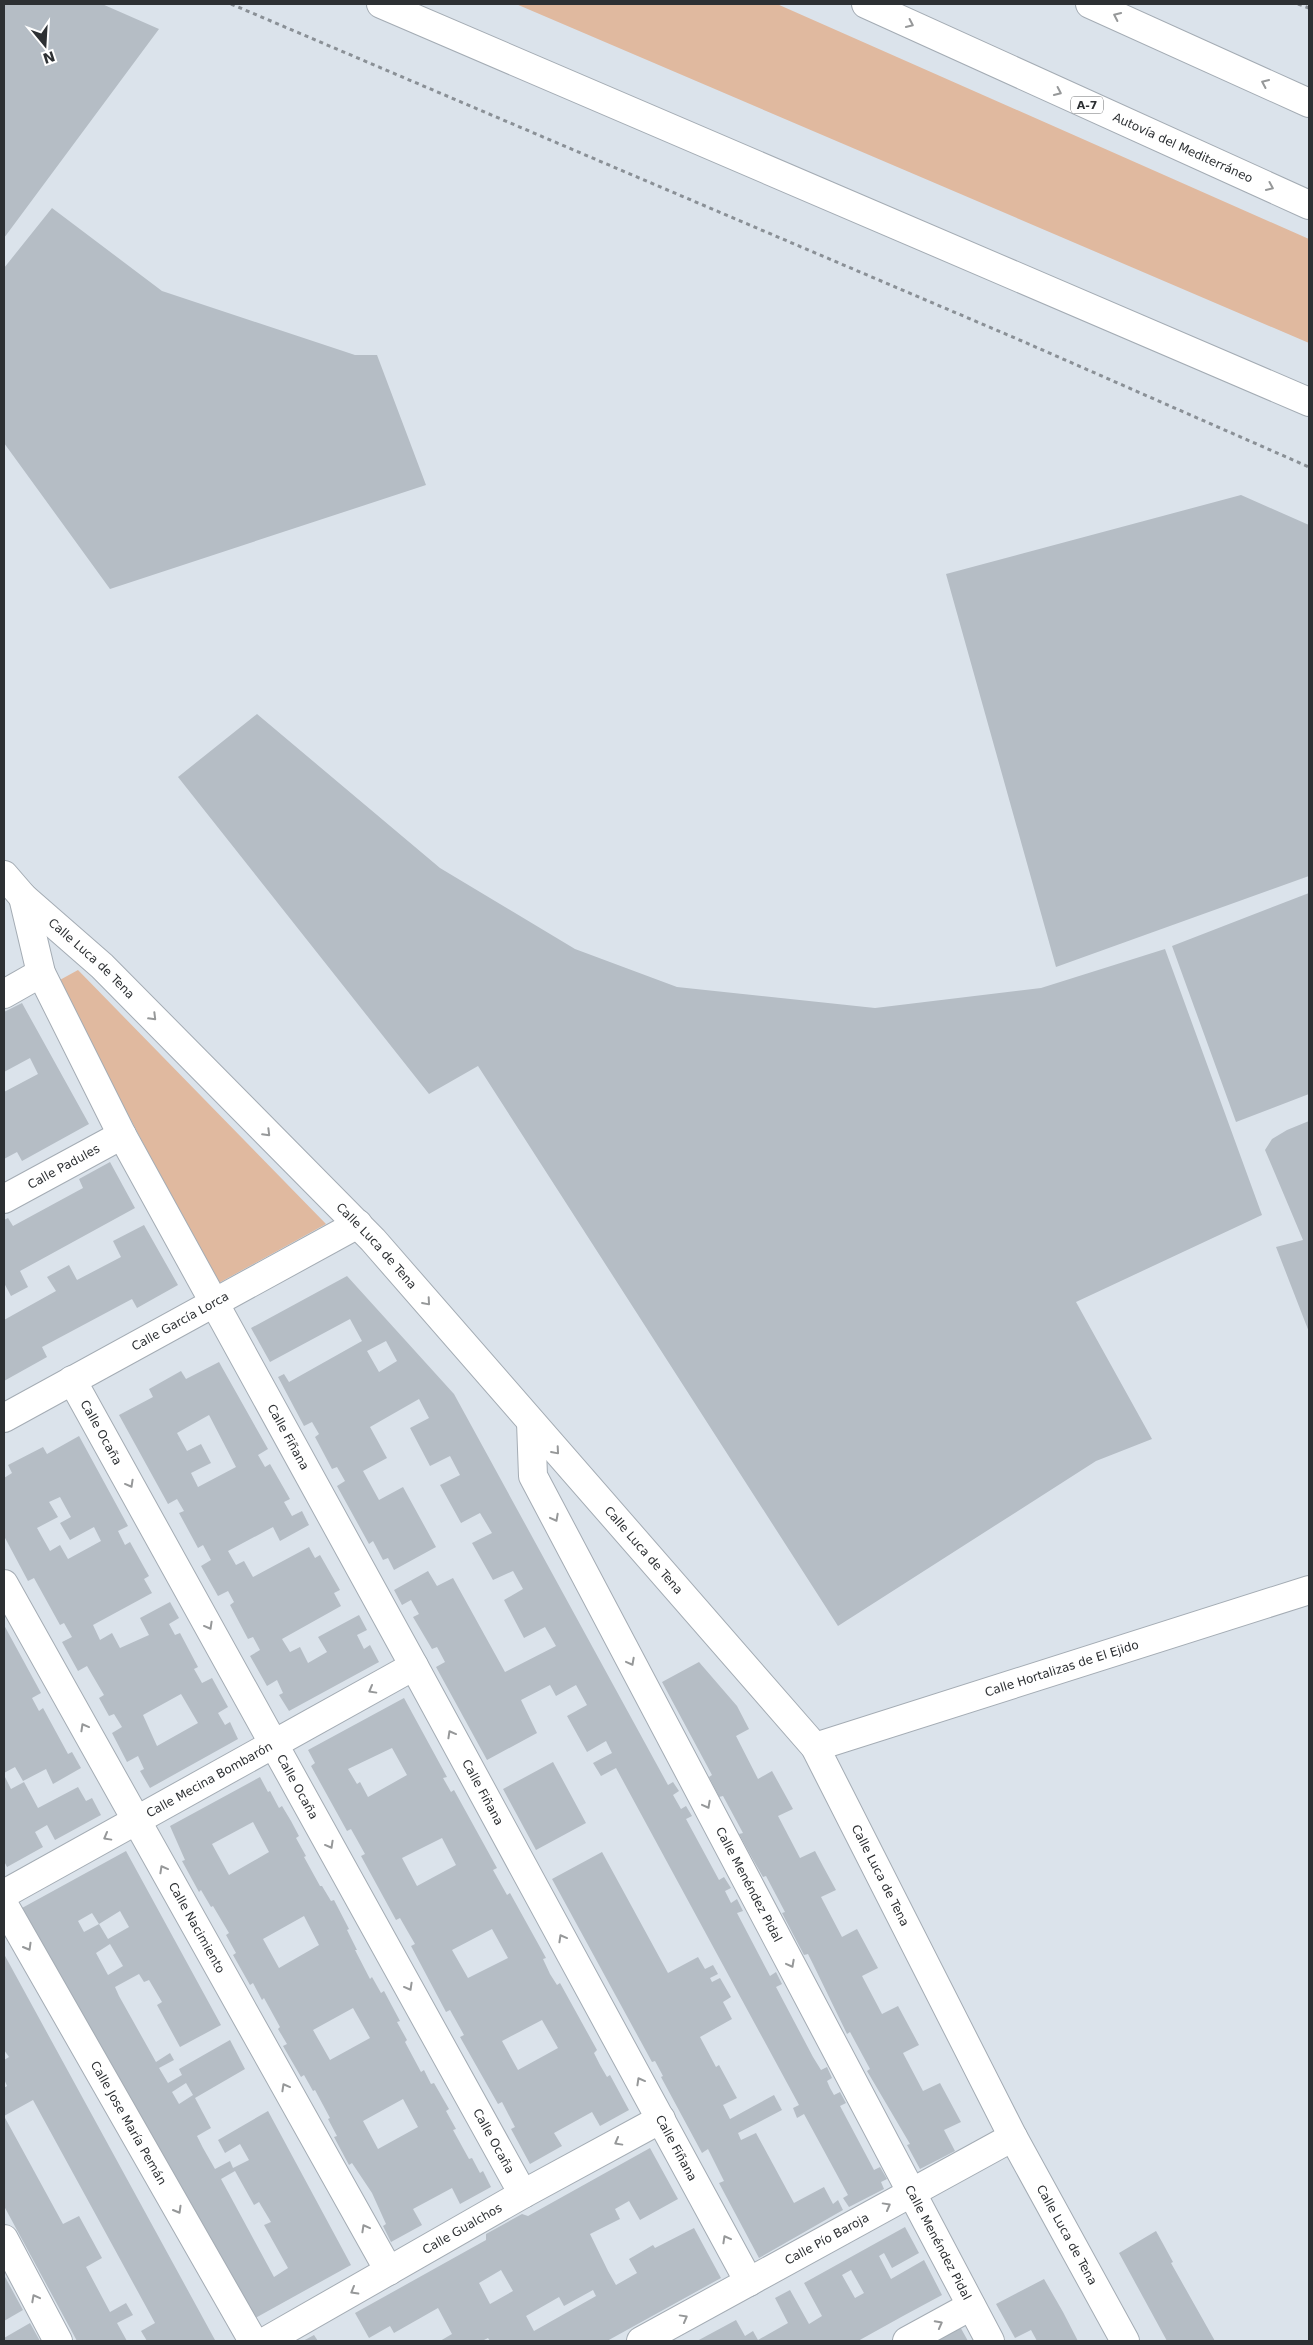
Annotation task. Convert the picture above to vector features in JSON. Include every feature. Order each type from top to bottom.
[{"type":"main road","points":[[382,4],[1309,402]]},
{"type":"main road","name":"Autovía del Mediterráneo","points":[[866,4],[1309,205]]},
{"type":"main road","points":[[1090,4],[1309,103]]},
{"type":"main road","name":"Calle Luca de Tena","points":[[4,875],[23,897],[102,966],[358,1224],[815,1746],[1013,2136],[1125,2341]]},
{"type":"main road","name":"Calle Fiñana","points":[[23,897],[41,973],[122,1135],[414,1666],[749,2282]]},
{"type":"main road","points":[[4,994],[41,973]]},
{"type":"main road","name":"Calle Padules","points":[[4,1199],[122,1135]]},
{"type":"main road","name":"Calle García Lorca","points":[[4,1418],[358,1224]]},
{"type":"main road","name":"Calle Ocaña","points":[[72,1380],[523,2194]]},
{"type":"main road","name":"Calle Menéndez Pidal","points":[[531,1422],[533,1476],[990,2341]]},
{"type":"main road","name":"Calle Nacimiento","points":[[4,1584],[388,2271]]},
{"type":"main road","name":"Calle Hortalizas de El Ejido","points":[[815,1746],[1309,1590]]},
{"type":"main road","name":"Calle Mecina Bombarón","points":[[4,1894],[414,1666]]},
{"type":"main road","name":"Calle Jose María Pemán","points":[[4,1905],[253,2341]]},
{"type":"main road","name":"Calle Gualchos","points":[[266,2341],[523,2194],[661,2119]]},
{"type":"main road","name":"Calle Pío Baroja","points":[[641,2341],[1013,2136]]},
{"type":"main road","points":[[4,2239],[58,2341]]},
{"type":"main road","points":[[907,2341],[972,2306]]},
{"type":"path","points":[[231,4],[1022,341],[1309,467]]},
{"type":"path","points":[[1298,4],[1309,8]]},
{"type":"shaded area","points":[[516,4],[777,4],[1309,239],[1309,343]]},
{"type":"shaded area","points":[[78,970],[326,1224],[217,1284],[58,981]]},
{"type":"building","points":[[4,4],[102,4],[159,29],[4,238]]},
{"type":"building","points":[[52,208],[162,291],[355,355],[377,355],[426,485],[110,589],[4,443],[4,268]]},
{"type":"building","points":[[1241,495],[1309,525],[1309,876],[1056,967],[946,574]]},
{"type":"building","points":[[257,714],[440,868],[575,949],[677,987],[875,1008],[1041,988],[1165,949],[1262,1215],[1076,1302],[1152,1439],[1096,1461],[838,1626],[478,1066],[429,1094],[178,777]]},
{"type":"building","points":[[1309,893],[1309,1094],[1236,1122],[1172,946]]},
{"type":"building","points":[[22,1003],[89,1124],[22,1161],[17,1152],[4,1159],[4,1092],[38,1074],[30,1058],[4,1072],[4,1012]]},
{"type":"building","points":[[1309,1121],[1309,1332],[1276,1247],[1303,1240],[1265,1150],[1272,1139],[1287,1130]]},
{"type":"building","points":[[110,1162],[135,1208],[20,1271],[28,1287],[11,1296],[4,1283],[4,1220],[8,1218],[13,1226],[83,1188],[79,1179]]},
{"type":"building","points":[[144,1225],[178,1285],[137,1308],[132,1299],[42,1347],[47,1357],[4,1381],[4,1320],[56,1291],[47,1277],[69,1265],[77,1280],[121,1257],[113,1241]]},
{"type":"building","points":[[347,1276],[454,1394],[668,1785],[673,1782],[679,1791],[673,1795],[681,1809],[686,1806],[692,1816],[686,1819],[719,1880],[724,1877],[731,1888],[725,1891],[731,1903],[737,1899],[743,1911],[737,1913],[770,1976],[776,1972],[782,1984],[776,1987],[813,2057],[821,2070],[827,2067],[832,2078],[827,2081],[830,2088],[834,2095],[840,2092],[846,2103],[840,2106],[874,2170],[880,2167],[887,2179],[881,2182],[884,2189],[849,2207],[843,2198],[848,2195],[804,2114],[797,2118],[793,2108],[799,2105],[616,1768],[601,1776],[593,1763],[612,1753],[606,1741],[587,1752],[567,1716],[587,1705],[576,1685],[556,1696],[550,1685],[521,1700],[537,1733],[487,1760],[436,1667],[445,1662],[437,1647],[432,1649],[413,1617],[419,1614],[411,1600],[402,1605],[394,1590],[428,1571],[437,1586],[453,1578],[505,1672],[556,1646],[545,1627],[524,1638],[504,1600],[523,1589],[513,1571],[493,1580],[472,1543],[492,1533],[480,1513],[461,1523],[440,1485],[460,1475],[450,1456],[430,1466],[410,1428],[429,1418],[419,1399],[370,1427],[387,1458],[363,1471],[379,1500],[403,1487],[436,1547],[394,1570],[388,1558],[383,1560],[373,1541],[369,1544],[337,1486],[345,1481],[337,1467],[332,1469],[315,1437],[319,1434],[312,1422],[304,1426],[278,1377],[284,1374],[289,1382],[362,1341],[350,1319],[270,1362],[251,1328]],"holes":[[[386,1341],[397,1361],[379,1372],[367,1351]]]},
{"type":"building","points":[[219,1362],[268,1449],[258,1455],[265,1467],[270,1464],[290,1499],[284,1502],[292,1516],[302,1511],[309,1525],[280,1541],[273,1527],[228,1551],[236,1565],[244,1561],[253,1577],[309,1547],[315,1558],[320,1555],[340,1590],[334,1593],[341,1606],[282,1639],[290,1652],[300,1647],[308,1663],[327,1652],[318,1637],[359,1615],[367,1630],[357,1635],[364,1649],[370,1645],[379,1662],[289,1711],[279,1695],[283,1693],[277,1680],[267,1686],[250,1656],[260,1650],[253,1637],[248,1639],[230,1605],[234,1602],[228,1591],[218,1596],[201,1566],[211,1560],[203,1545],[198,1548],[179,1513],[184,1511],[177,1499],[168,1504],[119,1415],[153,1397],[149,1389],[181,1371],[186,1379]],"holes":[[[209,1415],[236,1467],[198,1487],[191,1473],[211,1463],[201,1444],[187,1451],[177,1433]]]},
{"type":"building","points":[[79,1436],[128,1526],[118,1531],[125,1545],[130,1542],[149,1576],[144,1579],[152,1593],[93,1625],[100,1640],[112,1633],[120,1648],[149,1635],[140,1618],[170,1602],[179,1618],[169,1624],[175,1635],[180,1633],[198,1667],[194,1669],[202,1683],[212,1678],[228,1707],[218,1713],[225,1725],[230,1722],[238,1739],[150,1788],[140,1771],[144,1769],[138,1756],[127,1762],[112,1733],[122,1727],[114,1714],[109,1716],[99,1698],[104,1695],[87,1666],[78,1671],[62,1642],[72,1637],[64,1623],[60,1625],[34,1578],[28,1581],[4,1536],[4,1478],[12,1473],[8,1465],[43,1447],[47,1454]],"holes":[[[60,1497],[71,1517],[60,1523],[70,1540],[94,1527],[101,1541],[68,1559],[60,1545],[50,1551],[37,1528],[58,1517],[49,1502]],[[181,1694],[198,1723],[157,1746],[143,1715]]]},
{"type":"building","points":[[4,1625],[41,1693],[32,1698],[39,1711],[43,1708],[68,1754],[72,1752],[81,1768],[53,1784],[46,1769],[23,1781],[15,1767],[4,1773]]},
{"type":"building","points":[[699,1662],[737,1706],[749,1729],[736,1736],[758,1779],[772,1771],[793,1809],[778,1816],[800,1858],[815,1851],[836,1890],[821,1897],[842,1937],[857,1929],[878,1968],[862,1976],[882,2014],[898,2006],[919,2045],[903,2053],[923,2091],[940,2083],[961,2122],[944,2130],[955,2151],[920,2169],[907,2145],[910,2144],[867,2071],[870,2069],[850,2032],[847,2034],[808,1954],[804,1955],[782,1913],[785,1912],[766,1876],[763,1877],[739,1834],[743,1833],[723,1796],[719,1797],[709,1777],[712,1775],[662,1682]]},
{"type":"building","points":[[404,1698],[447,1777],[443,1778],[451,1792],[454,1790],[497,1868],[493,1870],[507,1895],[510,1893],[546,1958],[543,1959],[550,1974],[557,1985],[560,1983],[597,2050],[594,2053],[600,2065],[607,2077],[610,2075],[629,2110],[600,2126],[592,2112],[554,2133],[562,2146],[530,2164],[511,2129],[515,2127],[502,2102],[498,2104],[460,2037],[464,2035],[450,2010],[446,2012],[411,1946],[415,1944],[400,1918],[396,1920],[361,1856],[365,1854],[351,1829],[347,1831],[311,1766],[315,1763],[308,1750]],"holes":[[[392,1748],[407,1775],[368,1797],[360,1782],[357,1784],[348,1769]],[[442,1838],[456,1865],[417,1886],[402,1858]],[[492,1929],[508,1958],[468,1978],[452,1950]],[[542,2020],[558,2048],[518,2070],[502,2041]]]},
{"type":"building","points":[[553,1762],[586,1823],[536,1850],[503,1789]]},
{"type":"building","points":[[4,1775],[11,1789],[24,1782],[38,1808],[78,1787],[86,1801],[92,1798],[101,1815],[55,1840],[47,1825],[35,1832],[43,1847],[7,1867],[4,1861]]},
{"type":"building","points":[[260,1777],[279,1808],[282,1806],[291,1821],[299,1836],[296,1838],[306,1856],[304,1857],[320,1886],[322,1886],[331,1901],[334,1900],[349,1929],[347,1930],[357,1950],[355,1950],[370,1979],[372,1977],[381,1993],[384,1991],[400,2021],[397,2022],[407,2040],[405,2042],[421,2072],[424,2070],[431,2084],[434,2083],[449,2109],[446,2111],[456,2129],[453,2130],[469,2159],[472,2158],[480,2173],[483,2171],[491,2187],[460,2204],[452,2188],[413,2209],[422,2225],[391,2242],[383,2226],[386,2224],[372,2193],[352,2163],[349,2165],[334,2137],[337,2136],[328,2119],[330,2118],[315,2090],[313,2091],[304,2075],[301,2077],[283,2046],[287,2044],[278,2029],[280,2027],[264,1998],[262,2000],[253,1983],[250,1985],[233,1955],[236,1953],[226,1935],[229,1933],[213,1906],[211,1907],[201,1890],[199,1892],[182,1861],[185,1860],[170,1826]],"holes":[[[253,1822],[269,1852],[229,1875],[212,1844]],[[304,1916],[319,1945],[279,1968],[263,1939]],[[353,2008],[370,2038],[330,2060],[313,2030]],[[403,2099],[418,2127],[378,2149],[363,2121]]]},
{"type":"building","points":[[126,1851],[221,2025],[180,2047],[157,2005],[162,2002],[149,1980],[144,1982],[139,1974],[115,1987],[119,1996],[156,2062],[170,2053],[174,2060],[159,2068],[168,2083],[182,2075],[179,2069],[230,2040],[245,2069],[195,2098],[211,2128],[197,2136],[203,2148],[215,2169],[230,2161],[233,2168],[249,2160],[240,2144],[225,2153],[218,2140],[268,2111],[351,2265],[248,2322],[22,1908]],"holes":[[[120,1911],[129,1927],[108,1939],[99,1924]],[[92,1913],[99,1924],[84,1932],[78,1921]],[[110,1944],[123,1966],[108,1975],[96,1953]],[[186,2083],[193,2095],[179,2104],[172,2092]],[[235,2171],[254,2205],[259,2202],[271,2222],[264,2225],[288,2268],[274,2277],[221,2179]]]},
{"type":"building","points":[[602,1852],[668,1973],[698,1957],[705,1969],[713,1965],[718,1974],[710,1978],[712,1982],[720,1978],[731,1997],[723,2002],[732,2019],[700,2037],[716,2067],[719,2065],[737,2098],[723,2105],[730,2119],[774,2095],[782,2110],[738,2133],[741,2140],[756,2133],[794,2203],[824,2187],[833,2204],[838,2200],[843,2210],[759,2258],[719,2183],[724,2181],[708,2149],[702,2153],[661,2077],[663,2076],[655,2061],[652,2062],[552,1879]]},
{"type":"building","points":[[4,1954],[215,2340],[147,2341],[141,2331],[155,2323],[33,2100],[4,2116],[4,2088],[7,2086],[4,2079],[4,2060],[9,2057],[4,2050]]},
{"type":"building","points":[[4,2116],[63,2224],[79,2216],[102,2258],[86,2267],[110,2312],[126,2303],[133,2315],[117,2323],[127,2341],[77,2341],[4,2206]]},
{"type":"building","points":[[650,2148],[678,2199],[640,2220],[629,2201],[615,2209],[620,2219],[590,2234],[608,2271],[616,2285],[637,2273],[629,2259],[653,2245],[655,2248],[694,2228],[721,2278],[607,2341],[490,2341],[488,2338],[482,2341],[440,2341],[452,2334],[438,2308],[394,2333],[390,2326],[369,2338],[355,2313],[486,2240],[486,2234],[522,2214],[528,2216]],"holes":[[[501,2270],[513,2291],[490,2304],[479,2283]],[[593,2290],[596,2296],[534,2331],[526,2316],[559,2297],[564,2306]]]},
{"type":"building","points":[[905,2227],[919,2253],[892,2268],[884,2253],[879,2256],[891,2279],[924,2260],[942,2295],[858,2341],[697,2341],[736,2320],[745,2336],[753,2331],[758,2340],[788,2323],[775,2298],[790,2290],[809,2324],[822,2316],[804,2283]],"holes":[[[851,2270],[864,2293],[855,2298],[842,2275]]]},
{"type":"building","points":[[1156,2231],[1173,2262],[1171,2263],[1215,2341],[1167,2341],[1119,2253]]},
{"type":"building","points":[[4,2275],[23,2310],[4,2321]]},
{"type":"building","points":[[1044,2279],[1078,2341],[1037,2341],[1031,2330],[1015,2338],[996,2304]]},
{"type":"building","points":[[30,2323],[40,2341],[4,2341],[4,2338]]},
{"type":"building","points":[[958,2323],[968,2341],[926,2341]]},
{"type":"building","points":[[314,2335],[318,2341],[303,2341]]}]
